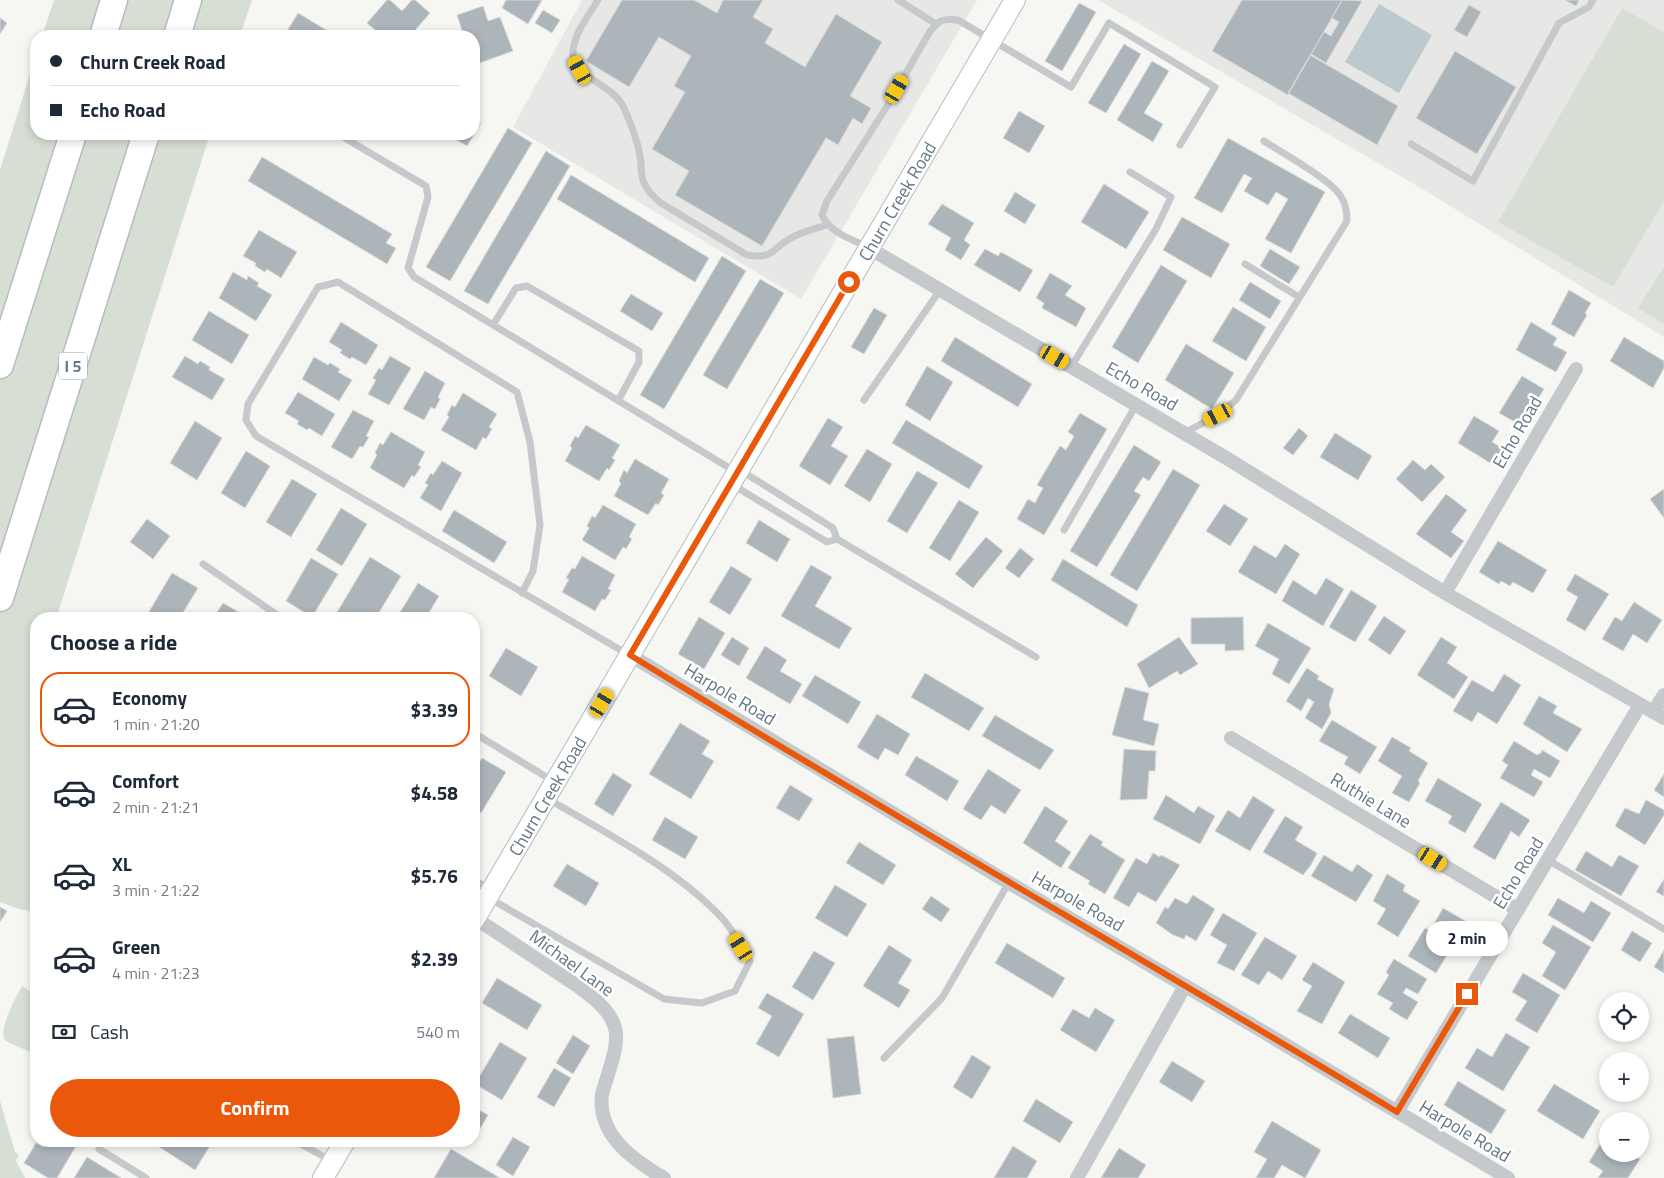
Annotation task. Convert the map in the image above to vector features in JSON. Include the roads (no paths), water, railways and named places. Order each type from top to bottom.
[{"type":"highway","points":[[105,30],[114,0]]},
{"type":"highway","points":[[179,30],[188,0]]},
{"type":"highway","points":[[0,365],[71,140]]},
{"type":"highway","name":"I 5","points":[[0,598],[144,140]]},
{"type":"main road","name":"Churn Creek Road","points":[[480,909],[1014,0]]},
{"type":"main road","points":[[328,1170],[341,1147]]},
{"type":"street","name":"Echo Road","points":[[869,248],[1184,433],[1445,593],[1659,715]]},
{"type":"street","name":"Echo Road","points":[[1445,593],[1576,369]]},
{"type":"street","name":"Harpole Road","points":[[630,655],[1508,1178]]},
{"type":"street","points":[[1659,715],[1664,695]]},
{"type":"street","name":"Echo Road","points":[[1397,1112],[1640,704]]},
{"type":"street","name":"Ruthie Lane","points":[[1231,738],[1518,910]]},
{"type":"street","name":"Michael Lane","points":[[480,923],[578,987],[605,1008],[616,1029],[616,1040],[601,1103],[609,1132],[624,1150],[664,1178]]},
{"type":"street","points":[[1077,1178],[1185,986]]},
{"type":"lane","points":[[598,0],[576,36],[572,48],[574,59],[580,70],[616,94],[637,140],[643,181],[650,194],[661,203],[747,255],[761,258],[773,252],[788,239],[827,225]]},
{"type":"lane","points":[[898,0],[936,24]]},
{"type":"lane","points":[[1411,144],[1473,181],[1559,23],[1589,7],[1593,0]]},
{"type":"lane","points":[[869,248],[835,231],[827,225],[822,215],[827,201],[889,103],[929,33],[936,24],[945,19],[958,20],[1071,87],[1109,23],[1215,87],[1180,145]]},
{"type":"lane","points":[[348,140],[426,186],[428,196],[408,268],[414,277],[618,401],[735,475],[827,542],[837,539]]},
{"type":"lane","points":[[1184,433],[1218,415],[1236,400],[1347,221],[1347,208],[1341,196],[1331,185],[1264,141]]},
{"type":"lane","points":[[1071,366],[1156,230],[1171,197],[1130,172]]},
{"type":"lane","points":[[1245,264],[1300,298]]},
{"type":"lane","points":[[522,593],[533,571],[540,525],[530,442],[517,392],[338,282],[318,287],[248,404],[246,420],[256,436],[522,593],[630,655]]},
{"type":"lane","points":[[493,325],[516,288],[528,286],[639,351],[640,362],[618,401]]},
{"type":"lane","points":[[864,400],[940,290]]},
{"type":"lane","points":[[1064,530],[1136,405]]},
{"type":"lane","points":[[735,475],[833,528],[837,539],[1036,657]]},
{"type":"lane","points":[[203,564],[273,612]]},
{"type":"lane","points":[[480,738],[618,839],[688,886],[722,918],[750,962],[735,991],[702,1003],[664,999],[489,894],[480,886]]},
{"type":"lane","points":[[1548,860],[1664,929]]},
{"type":"lane","points":[[884,1058],[942,998],[1009,882]]},
{"type":"lane","points":[[302,1147],[328,1170]]},
{"type":"lane","points":[[99,1149],[146,1178]]}]
